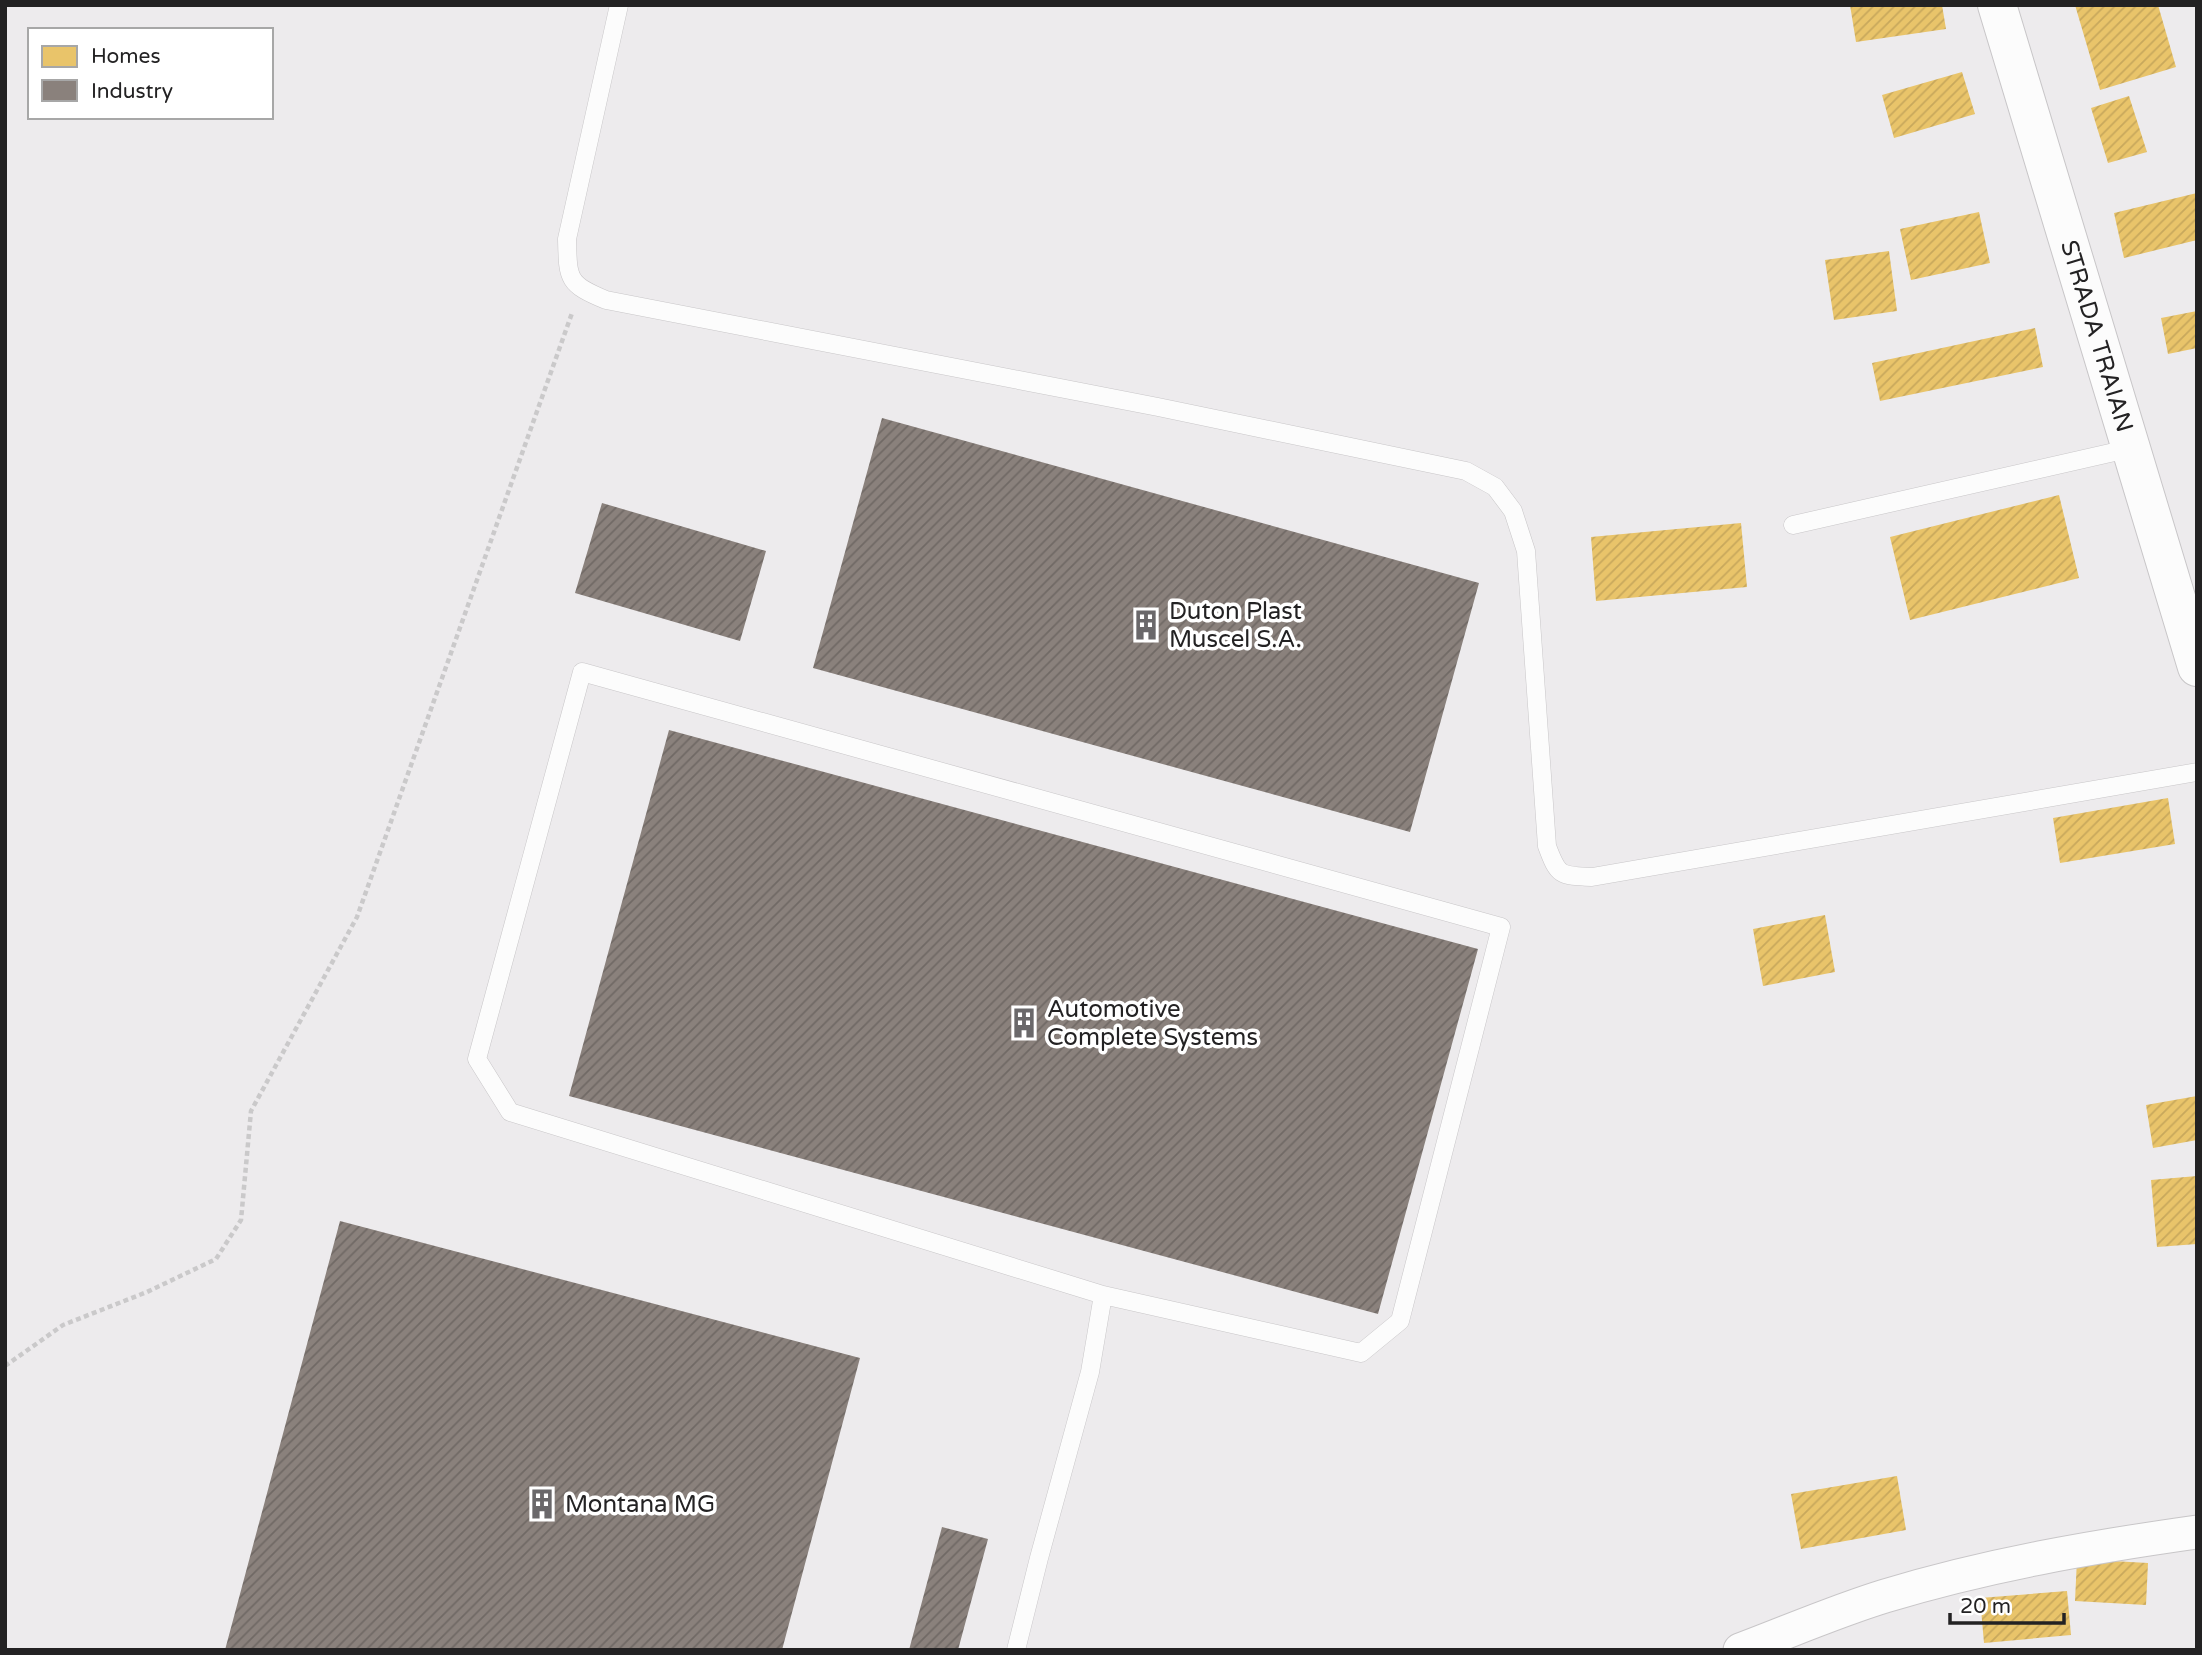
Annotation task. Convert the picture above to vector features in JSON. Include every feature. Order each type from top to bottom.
[{"type":"main road","name":"STRADA TRAIAN","points":[[1997,5],[2197,667]]},
{"type":"street","points":[[1740,1650],[1883,1597],[1972,1572],[2064,1552],[2197,1532]]},
{"type":"lane","points":[[619,5],[567,239],[568,272],[580,290],[606,300],[1171,410],[1465,471],[1495,487],[1513,511],[1526,551],[1547,846],[1555,869],[1568,877],[1592,877],[2197,772]]},
{"type":"lane","points":[[1793,525],[2132,448]]},
{"type":"lane","points":[[582,672],[1501,928],[1400,1321],[1361,1353],[1103,1295],[510,1112],[477,1059],[582,672]]},
{"type":"lane","points":[[1016,1650],[1090,1372],[1103,1295]]},
{"type":"path","points":[[5,1366],[63,1325],[147,1292],[216,1259],[241,1220],[251,1111],[358,918],[580,290]]},
{"type":"building: Homes","points":[[1850,5],[1942,5],[1946,29],[1856,42]]},
{"type":"building: Homes","points":[[2075,5],[2158,5],[2176,67],[2100,90]]},
{"type":"building: Homes","points":[[1962,72],[1975,114],[1894,138],[1882,95]]},
{"type":"building: Homes","points":[[2129,96],[2147,152],[2108,163],[2091,108]]},
{"type":"building: Homes","points":[[2197,193],[2197,240],[2124,258],[2114,213]]},
{"type":"building: Homes","points":[[1979,212],[1990,263],[1911,280],[1900,229]]},
{"type":"building: Homes","points":[[1889,251],[1897,311],[1834,320],[1825,260]]},
{"type":"building: Homes","points":[[2197,311],[2197,348],[2168,354],[2161,318]]},
{"type":"building: Homes","points":[[2035,328],[2043,367],[1880,401],[1872,363]]},
{"type":"building: Homes","points":[[2059,495],[2079,578],[1910,620],[1890,537]]},
{"type":"building: Homes","points":[[1741,523],[1747,587],[1596,601],[1591,537]]},
{"type":"building: Homes","points":[[2168,798],[2175,844],[2060,863],[2053,818]]},
{"type":"building: Homes","points":[[1825,915],[1835,972],[1763,986],[1753,929]]},
{"type":"building: Homes","points":[[2197,1096],[2197,1140],[2153,1148],[2146,1105]]},
{"type":"building: Homes","points":[[2197,1176],[2197,1244],[2157,1247],[2151,1180]]},
{"type":"building: Homes","points":[[1897,1476],[1906,1530],[1801,1549],[1791,1494]]},
{"type":"building: Homes","points":[[2077,1559],[2148,1563],[2146,1605],[2075,1601]]},
{"type":"building: Homes","points":[[2067,1591],[2071,1635],[1984,1643],[1980,1598]]},
{"type":"building: Industry","name":"Duton Plast Muscel S.A.","points":[[882,418],[1479,583],[1410,832],[813,668]]},
{"type":"building: Industry","points":[[602,503],[766,551],[740,641],[575,593]]},
{"type":"building: Industry","name":"Automotive Complete Systems","points":[[669,730],[1478,949],[1378,1314],[569,1096]]},
{"type":"building: Industry","name":"Montana MG","points":[[340,1221],[860,1358],[782,1650],[225,1650]]},
{"type":"building: Industry","points":[[942,1527],[988,1539],[958,1650],[909,1650]]},
{"type":"place","name":"Duton Plast Muscel S.A.","points":[[1146,625]]},
{"type":"place","name":"Automotive Complete Systems","points":[[1024,1023]]},
{"type":"place","name":"Montana MG","points":[[542,1504]]}]
